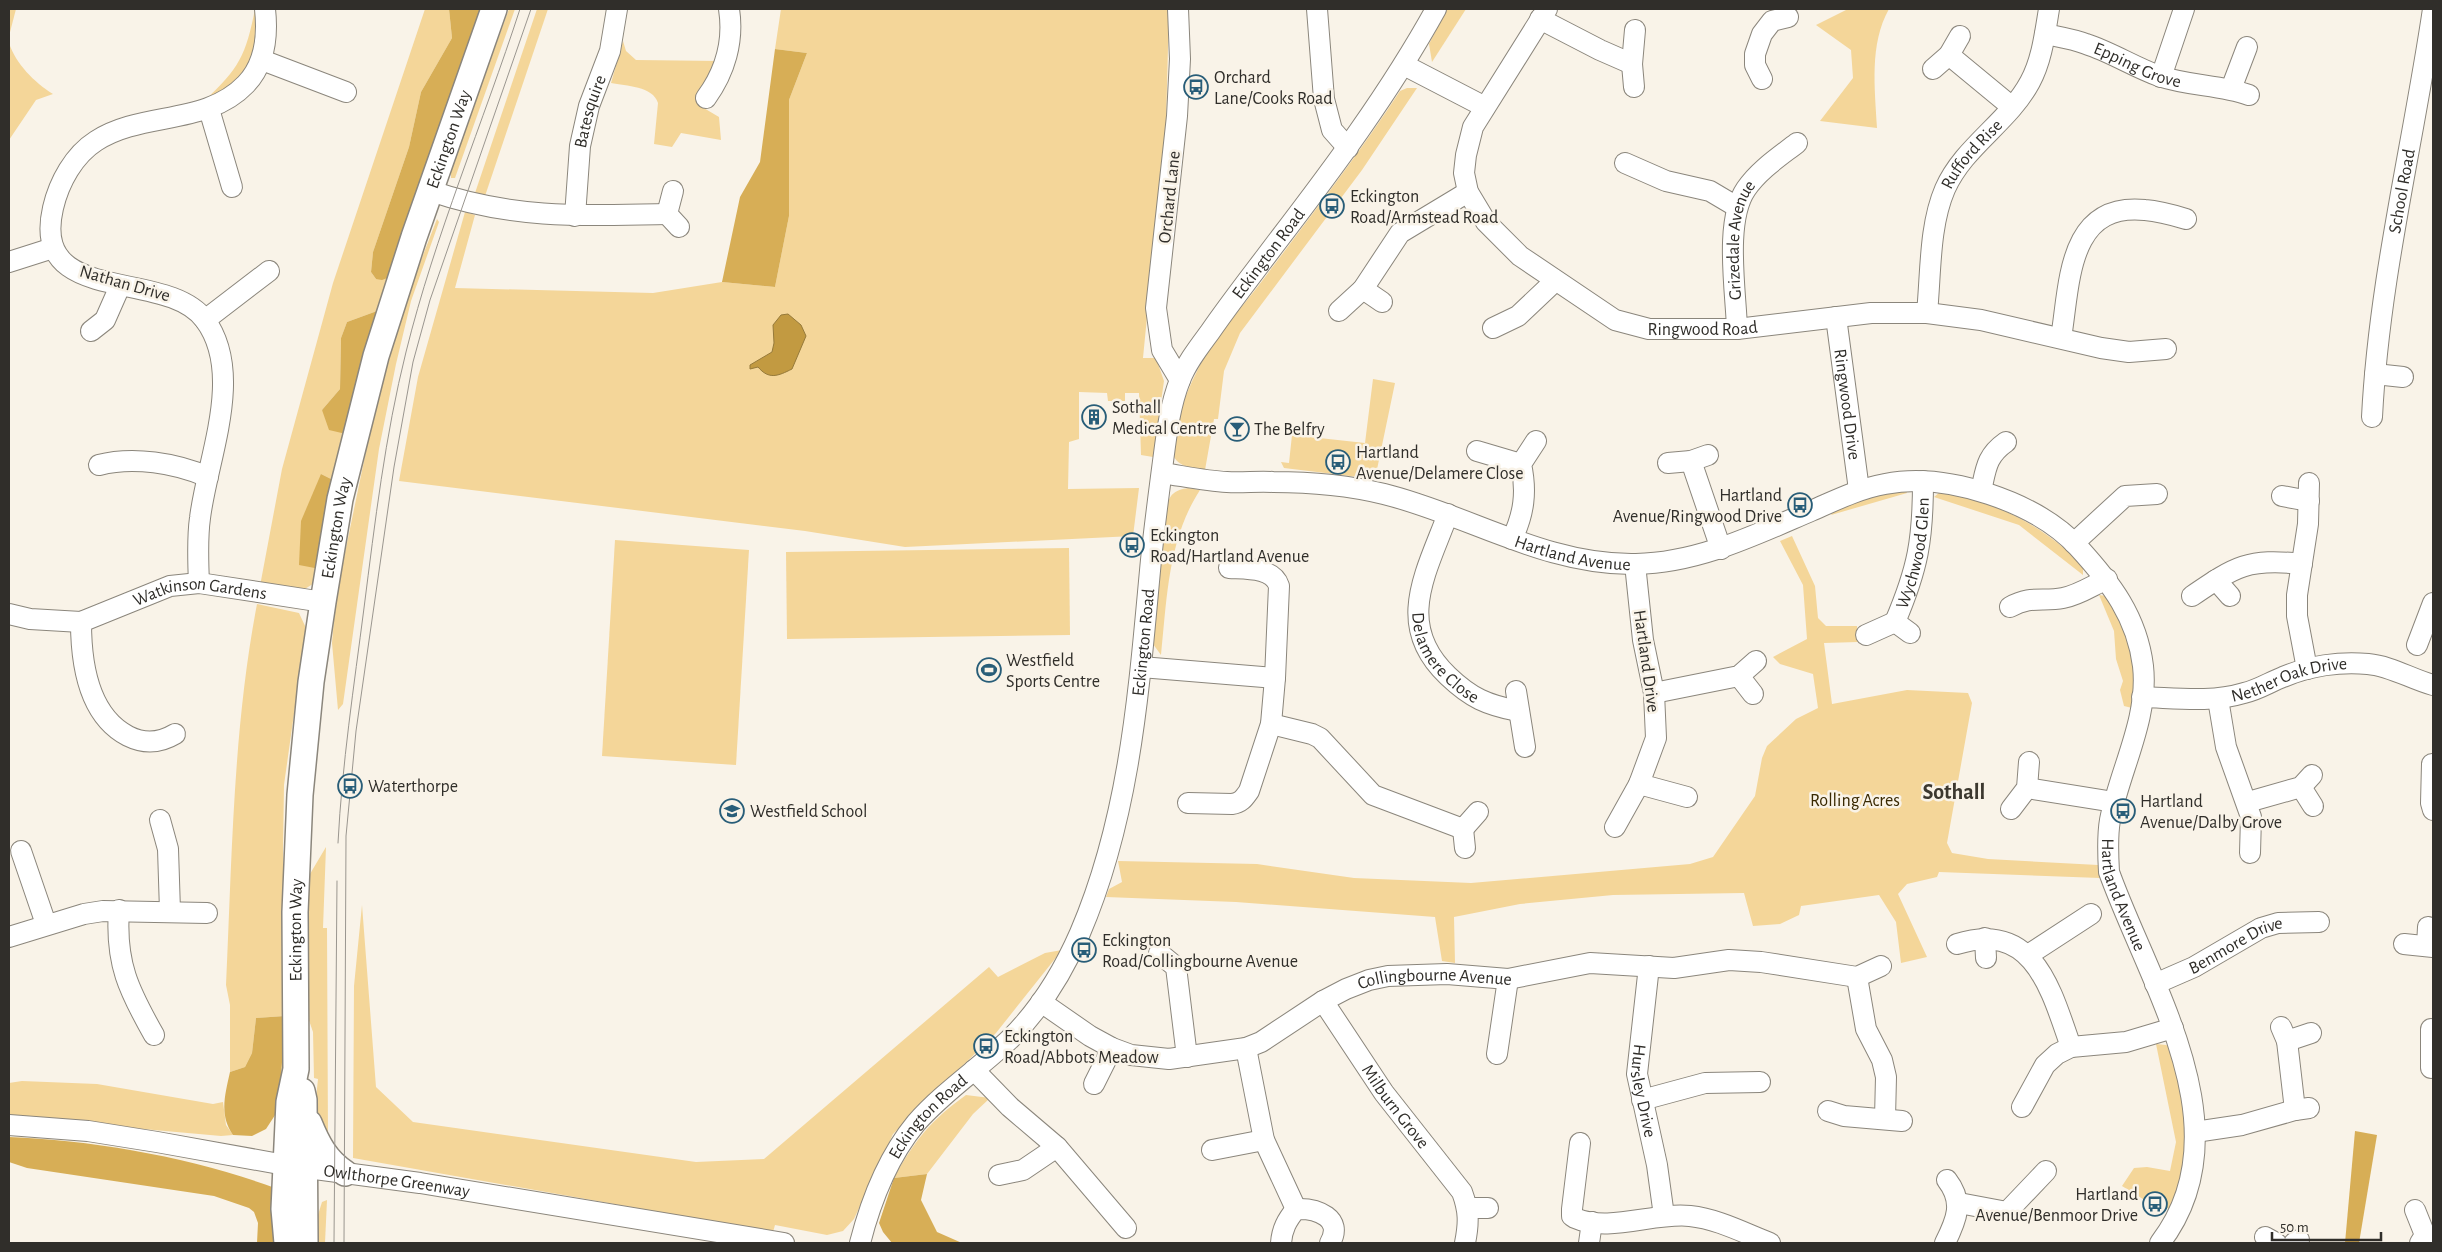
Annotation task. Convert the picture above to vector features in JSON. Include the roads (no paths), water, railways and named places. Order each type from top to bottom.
[{"type":"main road","name":"Eckington Way","points":[[313,1171],[289,1102],[296,1070],[295,912],[301,779],[311,682],[323,602],[340,499],[376,356],[494,9]]},
{"type":"main road","name":"Eckington Way","points":[[294,1240],[284,1209],[313,1171],[304,1100],[296,1070]]},
{"type":"main road","points":[[305,1114],[321,1149],[335,1167],[313,1171]]},
{"type":"street","points":[[9,262],[53,248],[50,237],[51,224],[60,188],[69,170],[95,142],[138,125],[209,109],[227,101],[241,90],[252,78],[262,60],[266,38],[265,9]]},
{"type":"street","name":"Batesquire","points":[[575,216],[580,146],[589,106],[610,51],[617,9]]},
{"type":"street","points":[[706,98],[720,75],[728,52],[730,9]]},
{"type":"street","name":"Orchard Lane","points":[[1178,9],[1180,59],[1177,116],[1156,308],[1162,350],[1180,380]]},
{"type":"street","points":[[1317,9],[1324,99],[1328,118],[1332,130],[1348,148]]},
{"type":"street","name":"Eckington Road","points":[[860,1243],[876,1193],[902,1142],[917,1122],[1009,1040],[1041,1002],[1061,973],[1081,931],[1114,831],[1129,761],[1169,416],[1180,380],[1192,357],[1221,316],[1348,148],[1404,66],[1436,9]]},
{"type":"street","name":"Rufford Rise","points":[[1927,313],[1934,236],[1945,189],[1969,152],[2012,107],[2030,82],[2045,34],[2048,9]]},
{"type":"street","points":[[2161,77],[2184,9]]},
{"type":"street","name":"School Road","points":[[2372,417],[2375,374],[2396,222],[2432,9]]},
{"type":"street","points":[[1544,14],[1600,50],[1632,64]]},
{"type":"street","name":"Ringwood Road","points":[[1544,14],[1485,107],[1468,141],[1464,173],[1468,192],[1486,222],[1520,256],[1615,320],[1633,326],[1672,330],[1737,329],[1871,313],[1927,313],[1981,320],[2101,348],[2129,352],[2166,349]]},
{"type":"street","points":[[1762,78],[1756,65],[1755,54],[1762,34],[1775,16]]},
{"type":"street","points":[[1634,87],[1632,64],[1635,30]]},
{"type":"street","name":"Epping Grove","points":[[2045,34],[2086,44],[2130,65],[2161,77],[2199,86],[2240,92],[2247,47]]},
{"type":"street","points":[[1933,68],[1949,55],[1960,36]]},
{"type":"street","points":[[1949,55],[2012,107]]},
{"type":"street","points":[[262,60],[346,92]]},
{"type":"street","points":[[1404,66],[1485,107]]},
{"type":"street","points":[[209,109],[232,187]]},
{"type":"street","name":"Grizedale Avenue","points":[[1737,329],[1734,235],[1737,207],[1744,191],[1754,178],[1779,169],[1797,143]]},
{"type":"street","points":[[1625,163],[1655,166],[1666,181],[1710,191],[1737,207]]},
{"type":"street","points":[[431,191],[473,205],[506,211],[673,220],[673,191]]},
{"type":"street","points":[[1338,311],[1363,288],[1400,233],[1468,192]]},
{"type":"street","points":[[2061,338],[2070,270],[2076,250],[2084,235],[2096,222],[2110,214],[2128,209],[2159,212],[2186,219]]},
{"type":"street","name":"Nathan Drive","points":[[53,248],[68,267],[80,273],[120,286],[185,301],[205,320],[215,338],[221,359],[221,411],[200,517],[199,583]]},
{"type":"street","points":[[205,320],[269,271]]},
{"type":"street","points":[[1493,328],[1522,324],[1555,281]]},
{"type":"street","points":[[91,331],[105,320],[120,286]]},
{"type":"street","points":[[1363,288],[1382,302]]},
{"type":"street","name":"Ringwood Drive","points":[[1836,317],[1859,490]]},
{"type":"street","points":[[2375,374],[2403,377]]},
{"type":"street","points":[[1512,539],[1519,524],[1524,504],[1525,481],[1522,464],[1536,441]]},
{"type":"street","points":[[1980,491],[1989,458],[1994,450],[2006,442]]},
{"type":"street","points":[[1477,451],[1522,464]]},
{"type":"street","points":[[1668,463],[1699,458],[1720,549]]},
{"type":"street","points":[[99,464],[111,461],[154,463],[208,477]]},
{"type":"street","name":"Hartland Avenue","points":[[1162,473],[1226,482],[1329,483],[1380,493],[1448,514],[1512,539],[1579,560],[1635,564],[1664,562],[1720,549],[1859,490],[1885,484],[1923,481],[1949,484],[1980,491],[2009,501],[2032,512],[2074,543],[2106,578],[2124,605],[2136,632],[2143,671],[2142,697],[2135,732],[2114,802],[2107,845],[2109,872],[2174,1028],[2187,1074],[2195,1132],[2195,1152],[2187,1190],[2173,1223],[2160,1243]]},
{"type":"street","name":"Wychwood Glen","points":[[1866,635],[1902,628],[1910,586],[1919,555],[1923,526],[1923,481]]},
{"type":"street","points":[[2074,543],[2125,487],[2157,494]]},
{"type":"street","points":[[2282,496],[2309,492],[2296,616],[2307,669]]},
{"type":"street","name":"Delamere Close","points":[[1448,514],[1420,590],[1417,610],[1419,628],[1424,645],[1433,662],[1473,697],[1492,706],[1517,701],[1525,747]]},
{"type":"street","points":[[2192,596],[2238,568],[2255,562],[2275,561],[2302,564]]},
{"type":"street","name":"Hartland Drive","points":[[1615,827],[1639,784],[1656,738],[1654,693],[1643,640],[1635,564]]},
{"type":"street","points":[[1188,803],[1239,803],[1249,791],[1271,724],[1276,678],[1278,580],[1268,573],[1229,568]]},
{"type":"street","points":[[2010,607],[2030,599],[2060,599],[2073,596],[2106,578]]},
{"type":"street","points":[[2216,580],[2230,596]]},
{"type":"street","name":"Watkinson Gardens","points":[[9,614],[30,620],[81,622],[170,586],[199,583],[323,602]]},
{"type":"street","points":[[2417,645],[2433,603]]},
{"type":"street","points":[[81,622],[81,647],[86,670],[94,700],[104,717],[116,730],[134,739],[149,742],[163,741],[175,734]]},
{"type":"street","points":[[1654,693],[1739,676],[1756,661]]},
{"type":"street","name":"Nether Oak Drive","points":[[2142,697],[2218,699],[2246,693],[2282,677],[2307,669],[2339,664],[2369,664],[2396,670],[2433,685]]},
{"type":"street","points":[[1141,667],[1276,678]]},
{"type":"street","points":[[1739,676],[1753,694]]},
{"type":"street","points":[[2218,699],[2226,747],[2248,802],[2251,817],[2250,854]]},
{"type":"street","points":[[1271,724],[1312,734],[1320,738],[1373,795],[1464,838],[1478,812]]},
{"type":"street","points":[[2011,809],[2027,788],[2029,762]]},
{"type":"street","points":[[2432,764],[2431,803],[2433,810]]},
{"type":"street","points":[[2248,802],[2306,781],[2314,806]]},
{"type":"street","points":[[1639,784],[1687,797]]},
{"type":"street","points":[[2027,788],[2114,802]]},
{"type":"street","points":[[160,820],[176,846],[170,911]]},
{"type":"street","points":[[21,852],[23,881],[46,924]]},
{"type":"street","points":[[119,910],[117,934],[120,964],[135,1014],[154,1036]]},
{"type":"street","points":[[9,937],[46,924],[84,914],[119,910],[207,913]]},
{"type":"street","points":[[2028,955],[2091,914]]},
{"type":"street","name":"Benmore Drive","points":[[2155,984],[2194,967],[2261,928],[2278,923],[2319,922]]},
{"type":"street","points":[[1957,944],[1973,939],[1986,948],[2000,939],[2015,945],[2028,955],[2042,972],[2071,1047]]},
{"type":"street","points":[[2404,944],[2430,940]]},
{"type":"street","points":[[1159,953],[1176,967],[1187,1058]]},
{"type":"street","name":"Collingbourne Avenue","points":[[1041,1002],[1090,1036],[1112,1048],[1148,1058],[1187,1058],[1246,1048],[1261,1042],[1324,1001],[1369,980],[1388,976],[1447,974],[1508,979],[1590,963],[1674,968],[1729,960],[1761,962],[1857,977]]},
{"type":"street","name":"Hursley Drive","points":[[1649,966],[1638,1047],[1637,1074],[1657,1165],[1664,1216]]},
{"type":"street","points":[[1828,1111],[1844,1116],[1894,1119],[1882,1060],[1866,1029],[1857,977],[1881,966]]},
{"type":"street","points":[[1497,1054],[1508,979]]},
{"type":"street","name":"Milburn Grove","points":[[1324,1001],[1384,1093],[1462,1192],[1468,1208],[1469,1224],[1466,1243]]},
{"type":"street","points":[[2022,1107],[2045,1065],[2057,1054],[2071,1047],[2126,1042],[2174,1028]]},
{"type":"street","points":[[2427,1070],[2431,1029]]},
{"type":"street","points":[[2195,1132],[2242,1125],[2302,1109],[2284,1034],[2311,1033]]},
{"type":"street","points":[[1094,1084],[1112,1048]]},
{"type":"street","points":[[1246,1048],[1264,1140],[1296,1209]]},
{"type":"street","points":[[974,1070],[1010,1107],[1057,1146],[1126,1228]]},
{"type":"street","points":[[1642,1100],[1705,1083],[1735,1091],[1760,1082]]},
{"type":"street","name":"Owlthorpe Greenway","points":[[9,1125],[88,1132],[313,1171],[420,1183],[784,1243]]},
{"type":"street","points":[[1212,1150],[1264,1140]]},
{"type":"street","points":[[1580,1143],[1572,1216],[1592,1222],[1637,1220],[1664,1216],[1706,1218],[1742,1239],[1770,1243]]},
{"type":"street","points":[[999,1175],[1023,1170],[1057,1146]]},
{"type":"street","points":[[1959,1204],[2007,1212],[2046,1171]]},
{"type":"street","points":[[1945,1243],[1959,1204],[1956,1192],[1947,1180]]},
{"type":"street","points":[[1468,1208],[1488,1208]]},
{"type":"street","points":[[1281,1243],[1284,1225],[1296,1209]]},
{"type":"street","points":[[1296,1209],[1314,1209],[1324,1213],[1331,1222],[1334,1231],[1330,1243]]},
{"type":"street","points":[[2414,1210],[2426,1238]]},
{"type":"street","points":[[1589,1243],[1592,1222]]},
{"type":"tram line","points":[[338,843],[352,696],[381,479],[392,415],[406,352],[431,265],[520,9]]},
{"type":"tram line","points":[[344,1243],[346,836],[356,731],[394,467],[413,362],[430,300],[531,9]]},
{"type":"tram line","points":[[334,1243],[337,881]]},
{"type":"place","name":"Orchard Lane/Cooks Road","points":[[1196,87]]},
{"type":"place","name":"Eckington Road/Armstead Road","points":[[1332,206]]},
{"type":"place","name":"Sothall Medical Centre","points":[[1094,417]]},
{"type":"place","name":"The Belfry","points":[[1237,429]]},
{"type":"place","name":"Hartland Avenue/Delamere Close","points":[[1338,462]]},
{"type":"place","name":"Hartland Avenue/Ringwood Drive","points":[[1800,505]]},
{"type":"place","name":"Eckington Road/Hartland Avenue","points":[[1132,545]]},
{"type":"place","name":"Westfield Sports Centre","points":[[989,670]]},
{"type":"place","name":"Waterthorpe","points":[[350,786]]},
{"type":"place","name":"Westfield School","points":[[732,811]]},
{"type":"place","name":"Hartland Avenue/Dalby Grove","points":[[2123,811]]},
{"type":"place","name":"Eckington Road/Collingbourne Avenue","points":[[1084,950]]},
{"type":"place","name":"Eckington Road/Abbots Meadow","points":[[986,1046]]},
{"type":"place","name":"Hartland Avenue/Benmoor Drive","points":[[2155,1204]]},
{"type":"district","name":"Sothall","points":[[1954,791]]},
{"type":"park label","name":"Rolling Acres","points":[[1855,800]]}]
